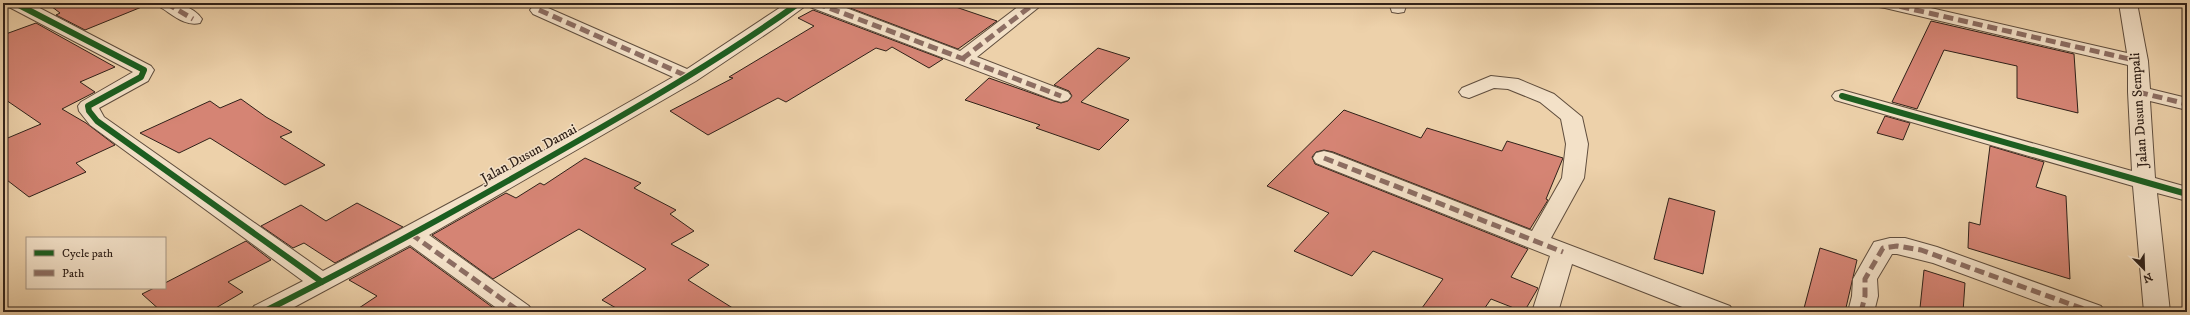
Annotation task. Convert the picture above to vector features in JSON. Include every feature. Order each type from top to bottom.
[{"type":"street","points":[[15,3],[49,19],[92,44],[144,70],[141,77],[93,102],[88,106],[89,112],[97,121],[322,282]]},
{"type":"street","points":[[166,3],[193,19]]},
{"type":"street","name":"Jalan Dusun Damai","points":[[263,312],[411,234],[525,171],[689,77],[757,34],[799,3]]},
{"type":"street","points":[[816,3],[1061,96]]},
{"type":"street","points":[[962,59],[1035,3]]},
{"type":"street","points":[[1885,3],[2138,61]]},
{"type":"street","name":"Jalan Dusun Sempali","points":[[2128,3],[2138,61],[2138,92],[2144,181],[2157,312]]},
{"type":"street","points":[[540,10],[689,77]]},
{"type":"street","points":[[1469,92],[1491,82],[1511,83],[1547,98],[1571,117],[1577,144],[1574,178],[1538,241]]},
{"type":"street","points":[[2138,92],[2187,104]]},
{"type":"street","points":[[1842,96],[2187,194]]},
{"type":"street","points":[[1324,158],[1538,241],[1562,252],[1720,312]]},
{"type":"street","points":[[411,234],[520,312]]},
{"type":"street","points":[[1861,312],[1865,296],[1865,279],[1883,248],[1889,246],[1921,251],[1942,257],[2092,312]]},
{"type":"street","points":[[1545,312],[1562,252]]},
{"type":"building","points":[[47,3],[149,4],[85,30],[56,15],[60,13]]},
{"type":"building","points":[[837,3],[944,3],[997,21],[958,49]]},
{"type":"building","points":[[813,10],[943,59],[929,68],[892,47],[886,51],[876,48],[786,102],[778,98],[708,135],[670,111],[733,78],[729,77],[814,26],[798,18]]},
{"type":"building","points":[[1931,21],[2074,54],[2078,113],[2017,98],[2017,66],[1944,50],[1917,109],[1892,102]]},
{"type":"building","points":[[36,23],[115,67],[80,82],[95,92],[62,109],[86,123],[115,145],[76,163],[86,172],[29,197],[3,177],[3,140],[41,124],[3,98],[3,35]]},
{"type":"building","points":[[1098,48],[1130,58],[1081,102],[1129,120],[1099,150],[1036,128],[1040,125],[965,100],[989,78],[1054,101],[1061,103],[1068,101],[1072,96],[1069,91],[1054,85]]},
{"type":"building","points":[[241,99],[266,117],[292,132],[280,137],[325,165],[285,185],[210,138],[179,153],[140,133],[210,101],[220,108]]},
{"type":"building","points":[[1344,110],[1421,138],[1427,128],[1502,151],[1507,141],[1563,158],[1546,199],[1548,200],[1530,229],[1333,152],[1324,150],[1316,152],[1312,157],[1315,164],[1528,249],[1511,277],[1538,288],[1524,312],[1491,299],[1482,312],[1419,312],[1443,279],[1373,251],[1352,276],[1294,251],[1329,213],[1267,186]]},
{"type":"building","points":[[1885,116],[1910,123],[1903,140],[1877,133]]},
{"type":"building","points":[[1990,146],[2044,162],[2036,187],[2066,196],[2070,279],[1968,248],[1969,222],[1980,225]]},
{"type":"building","points":[[585,158],[641,183],[634,188],[676,210],[670,214],[694,231],[671,244],[709,265],[688,280],[739,312],[623,312],[602,300],[646,269],[579,229],[493,279],[432,235],[506,193],[516,198],[540,183],[544,185]]},
{"type":"building","points":[[1669,198],[1715,211],[1703,274],[1654,259]]},
{"type":"building","points":[[357,203],[403,227],[335,263],[304,243],[293,248],[261,226],[301,205],[326,221]]},
{"type":"building","points":[[246,241],[271,260],[228,282],[243,292],[209,312],[162,312],[142,294],[152,289],[166,289],[166,282]]},
{"type":"building","points":[[410,247],[499,312],[353,312],[377,296],[349,280]]},
{"type":"building","points":[[1820,248],[1857,260],[1845,312],[1803,312]]},
{"type":"building","points":[[1924,270],[1965,283],[1963,312],[1932,312],[1920,308]]},
{"type":"marked path","points":[[166,3],[193,19]]},
{"type":"marked path","points":[[816,3],[1061,96]]},
{"type":"marked path","points":[[962,59],[1035,3]]},
{"type":"marked path","points":[[1398,3],[1398,8]]},
{"type":"marked path","points":[[1885,3],[2138,61]]},
{"type":"marked path","points":[[539,10],[689,77]]},
{"type":"marked path","points":[[2138,92],[2187,104]]},
{"type":"marked path","points":[[1324,158],[1384,180],[1563,252]]},
{"type":"marked path","points":[[411,234],[520,312]]},
{"type":"marked path","points":[[1861,312],[1865,296],[1865,279],[1883,248],[1890,246],[1905,246],[1942,257],[2092,312]]},
{"type":"cycle path","points":[[15,3],[49,19],[144,70],[141,77],[88,106],[89,111],[97,121],[322,282]]},
{"type":"cycle path","points":[[263,312],[419,231],[630,111],[688,77],[799,3]]},
{"type":"cycle path","points":[[1842,96],[2187,194]]}]
